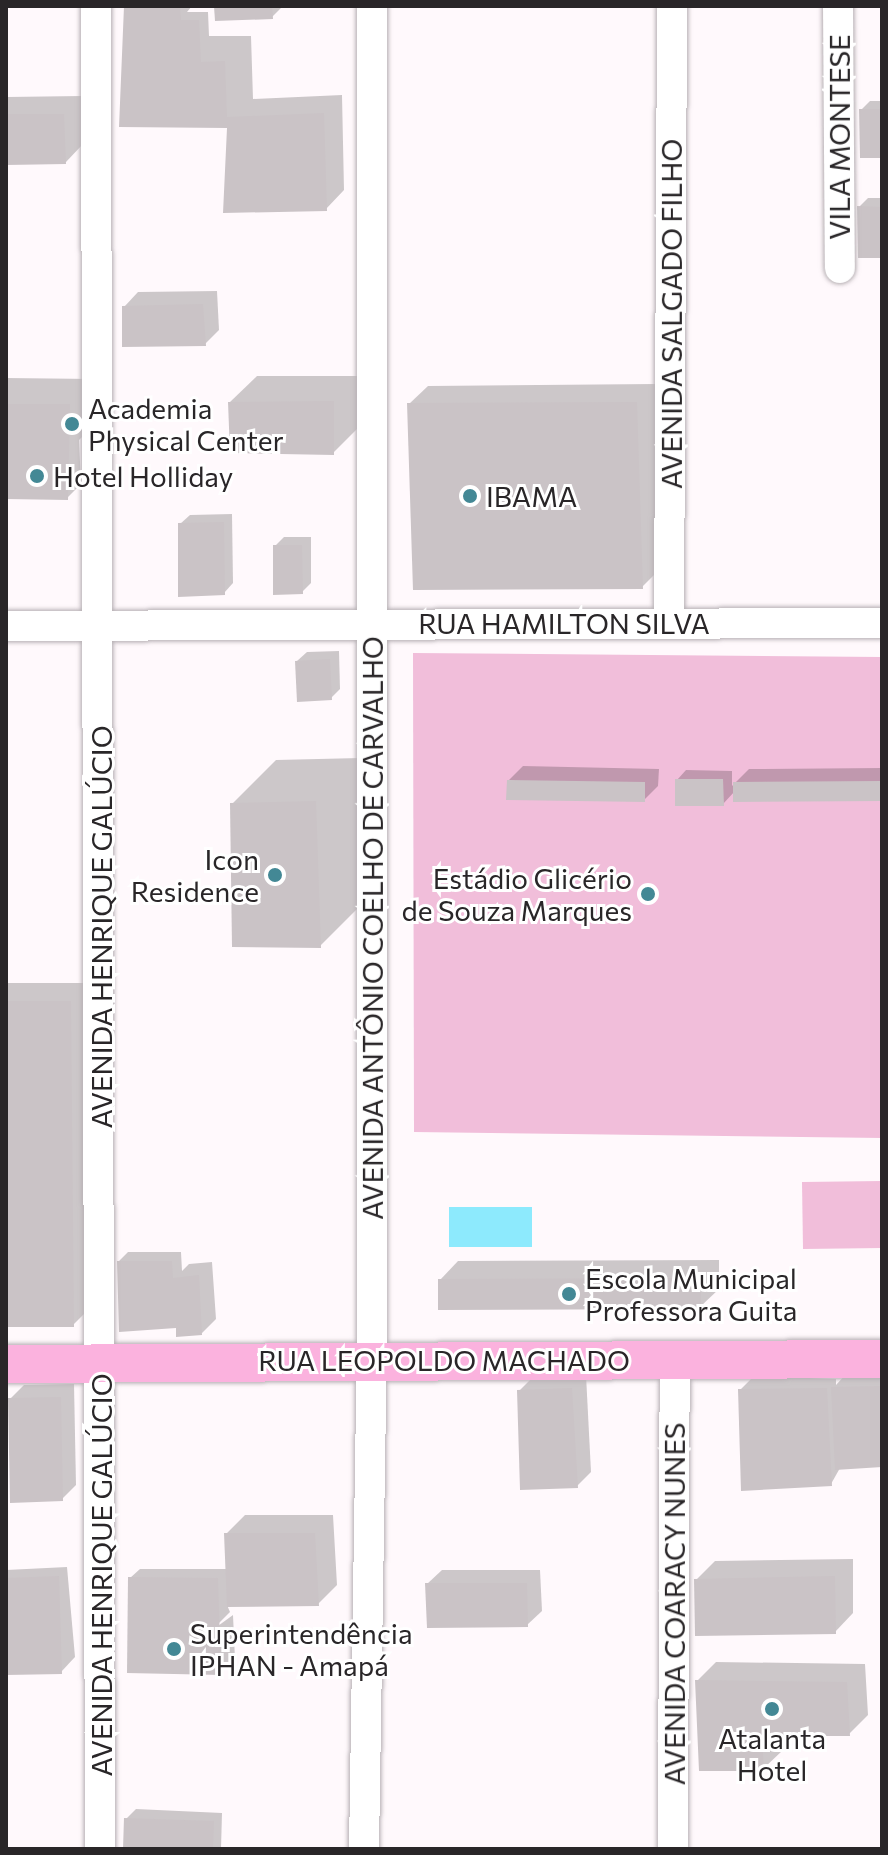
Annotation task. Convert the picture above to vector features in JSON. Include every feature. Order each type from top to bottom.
[{"type":"main road","name":"RUA LEOPOLDO MACHADO","points":[[6,1364],[882,1359]]},
{"type":"street","name":"AVENIDA HENRIQUE GALÚCIO","points":[[96,6],[102,1363],[100,1849]]},
{"type":"street","name":"AVENIDA ANTÔNIO COELHO DE CARVALHO","points":[[364,1849],[372,1361],[372,6]]},
{"type":"street","name":"AVENIDA SALGADO FILHO","points":[[669,623],[672,6]]},
{"type":"street","name":"VILA MONTESE","points":[[838,6],[840,268]]},
{"type":"street","name":"RUA HAMILTON SILVA","points":[[6,626],[882,623]]},
{"type":"street","name":"AVENIDA COARACY NUNES","points":[[673,1849],[675,1358]]},
{"type":"shaded area","name":"Estádio Glicério de Souza Marques","points":[[413,653],[882,657],[882,1138],[414,1132]]},
{"type":"shaded area","points":[[882,1181],[882,1248],[803,1249],[802,1182]]},
{"type":"water","points":[[449,1207],[532,1207],[532,1247],[449,1247]]},
{"type":"building","points":[[124,6],[180,6],[181,20],[199,20],[201,62],[225,61],[227,117],[324,113],[327,211],[223,213],[227,128],[119,127]]},
{"type":"building","points":[[214,6],[272,6],[273,19],[215,21]]},
{"type":"building","points":[[859,109],[882,109],[882,158],[860,158]]},
{"type":"building","points":[[6,114],[64,114],[66,164],[6,165]]},
{"type":"building","points":[[857,206],[882,207],[882,258],[858,258]]},
{"type":"building","points":[[203,304],[206,346],[122,347],[122,306]]},
{"type":"building","points":[[334,401],[334,455],[230,453],[228,402]]},
{"type":"building","points":[[637,402],[643,589],[413,590],[407,403]]},
{"type":"building","points":[[6,404],[70,404],[68,500],[6,499]]},
{"type":"building","points":[[224,522],[225,595],[178,597],[178,523]]},
{"type":"building","points":[[273,545],[302,545],[303,594],[273,595]]},
{"type":"building","points":[[330,659],[332,700],[297,702],[295,661]]},
{"type":"building","points":[[675,779],[723,779],[724,806],[675,806]]},
{"type":"building","points":[[507,780],[645,782],[645,802],[506,800]]},
{"type":"building","points":[[882,781],[882,801],[733,802],[733,782]]},
{"type":"building","name":"Icon Residence","points":[[316,801],[321,948],[232,947],[230,803]]},
{"type":"building","points":[[6,1001],[71,1001],[74,1327],[6,1327]]},
{"type":"building","points":[[117,1261],[172,1261],[173,1278],[199,1275],[202,1335],[176,1337],[176,1328],[119,1332]]},
{"type":"building","name":"Escola Municipal Professora Guita","points":[[701,1278],[701,1309],[438,1310],[438,1279]]},
{"type":"building","points":[[881,1386],[882,1467],[835,1470],[831,1387]]},
{"type":"building","points":[[572,1388],[578,1488],[520,1490],[517,1390]]},
{"type":"building","points":[[827,1388],[832,1486],[741,1491],[738,1389]]},
{"type":"building","points":[[61,1397],[63,1501],[10,1503],[8,1398]]},
{"type":"building","points":[[224,1533],[315,1533],[319,1606],[227,1607]]},
{"type":"building","points":[[59,1576],[62,1674],[6,1675],[6,1578]]},
{"type":"building","points":[[835,1576],[836,1634],[695,1636],[694,1579]]},
{"type":"building","points":[[128,1577],[218,1578],[221,1675],[127,1673]]},
{"type":"building","points":[[425,1583],[527,1583],[528,1627],[427,1628]]},
{"type":"building","name":"Atalanta Hotel","points":[[695,1680],[847,1682],[850,1736],[762,1736],[764,1771],[699,1771]]},
{"type":"building","points":[[124,1818],[214,1821],[213,1849],[123,1849]]},
{"type":"place","name":"Academia Physical Center","points":[[72,424]]},
{"type":"place","name":"Hotel Holliday","points":[[37,476]]},
{"type":"place","name":"IBAMA","points":[[470,496]]},
{"type":"place","name":"Icon Residence","points":[[275,875]]},
{"type":"place","name":"Estádio Glicério de Souza Marques","points":[[648,894]]},
{"type":"place","name":"Escola Municipal Professora Guita","points":[[569,1294]]},
{"type":"place","name":"Superintendência IPHAN - Amapá","points":[[174,1649]]},
{"type":"place","name":"Atalanta Hotel","points":[[772,1709]]}]
